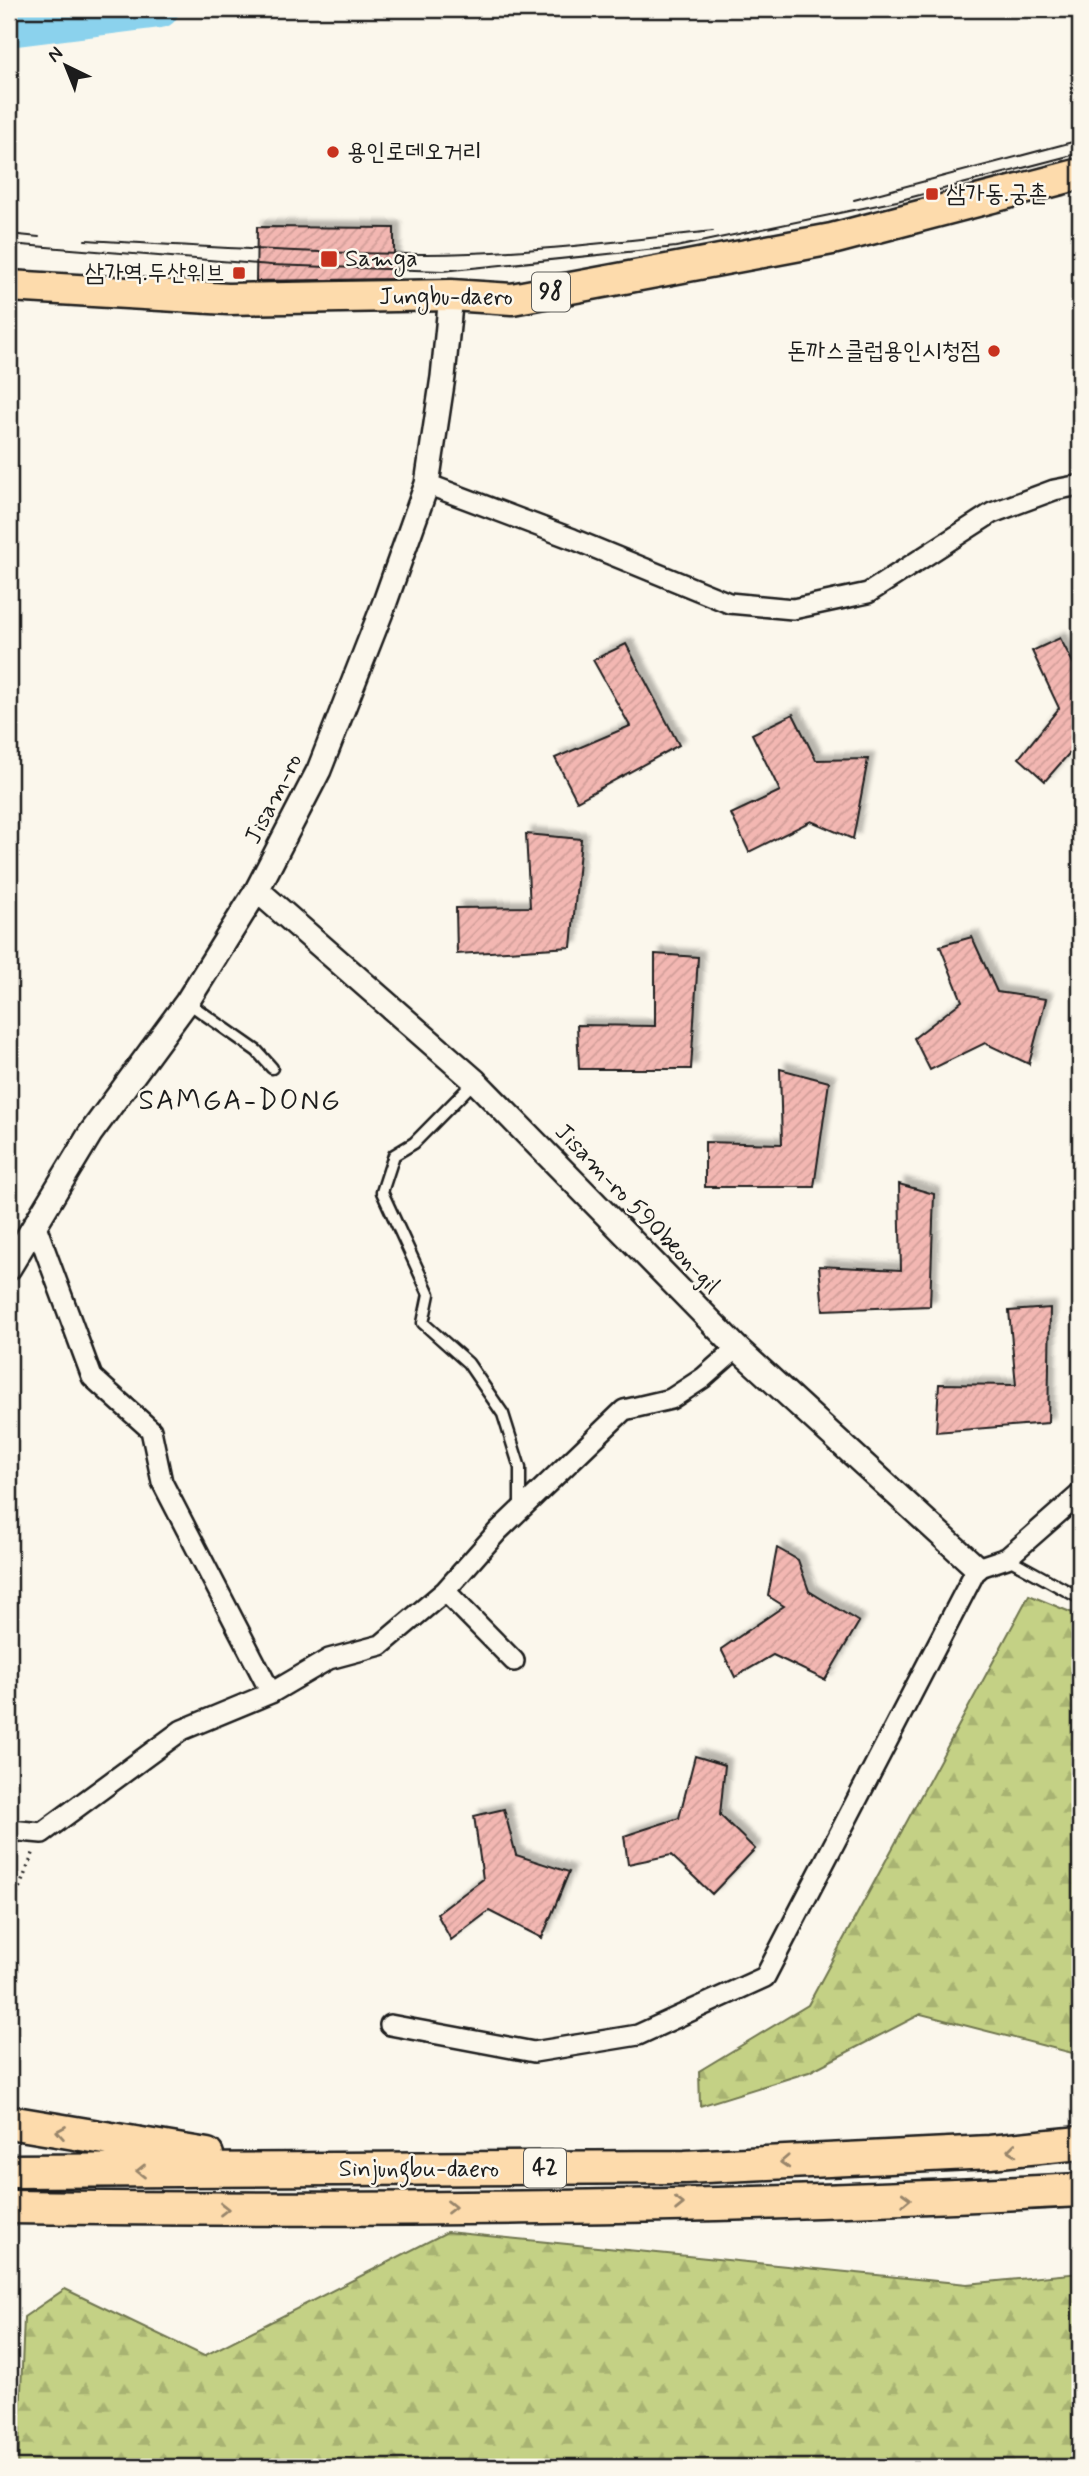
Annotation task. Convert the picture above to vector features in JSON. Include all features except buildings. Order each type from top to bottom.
[{"type":"highway","points":[[9,2122],[298,2169]]},
{"type":"highway","name":"Sinjungbu-daero","points":[[9,2171],[685,2167],[990,2152],[1080,2143]]},
{"type":"highway","name":"Sinjungbu-daero","points":[[9,2207],[207,2209],[576,2206],[904,2200],[1080,2190]]},
{"type":"main road","name":"Jungbu-daero","points":[[9,286],[228,299],[451,295],[512,299],[832,239],[1080,174]]},
{"type":"street","name":"Jisam-ro","points":[[9,1268],[90,1134],[187,1002],[257,890],[319,770],[385,602],[426,484],[443,377],[451,295]]},
{"type":"street","points":[[426,484],[573,539],[729,603],[793,609],[868,593],[992,513],[1054,490],[1080,485]]},
{"type":"street","name":"Jisam-ro 590beon-gil","points":[[257,890],[475,1081],[737,1348],[977,1568]]},
{"type":"street","points":[[36,1226],[92,1377],[151,1430],[162,1482],[271,1693]]},
{"type":"street","points":[[9,1830],[42,1833],[182,1730],[271,1693],[329,1659],[381,1645],[445,1591],[498,1531],[624,1410],[671,1399],[703,1378],[737,1348]]},
{"type":"street","points":[[390,2025],[534,2052],[638,2035],[765,1977],[977,1568],[1007,1558],[1080,1494]]},
{"type":"street","points":[[445,1591],[514,1661]]},
{"type":"lane","points":[[187,1002],[257,1051],[272,1068]]},
{"type":"lane","points":[[475,1081],[414,1143],[394,1154],[382,1192],[429,1294],[424,1322],[468,1363],[503,1414],[520,1468],[520,1510]]},
{"type":"lane","points":[[1007,1558],[1080,1598]]},
{"type":"path","points":[[9,1914],[42,1833]]},
{"type":"green space","points":[[1029,1595],[1080,1616],[1080,2055],[921,2014],[809,2072],[700,2106],[699,2071],[808,2005]]},
{"type":"green space","points":[[447,2232],[967,2284],[1080,2273],[1080,2467],[18,2467],[24,2317],[65,2289],[204,2356]]},
{"type":"waterway","points":[[9,28],[160,9]]},
{"type":"tram line","points":[[854,200],[1080,140]]},
{"type":"tram line","points":[[9,244],[271,265],[443,271],[676,247],[897,201],[1080,153]]},
{"type":"tram line","points":[[85,240],[298,251],[426,254],[534,249],[713,231]]},
{"type":"tram line","points":[[9,234],[39,237]]},
{"type":"place","name":"용인로데오거리","points":[[333,152]]},
{"type":"place","name":"삼가동.궁촌","points":[[932,194]]},
{"type":"place","name":"Samga","points":[[329,259]]},
{"type":"place","name":"삼가역.두산위브","points":[[239,273]]},
{"type":"place","name":"돈까스클럽용인시청점","points":[[994,351]]},
{"type":"district","name":"SAMGA-DONG","points":[[240,1101]]}]
